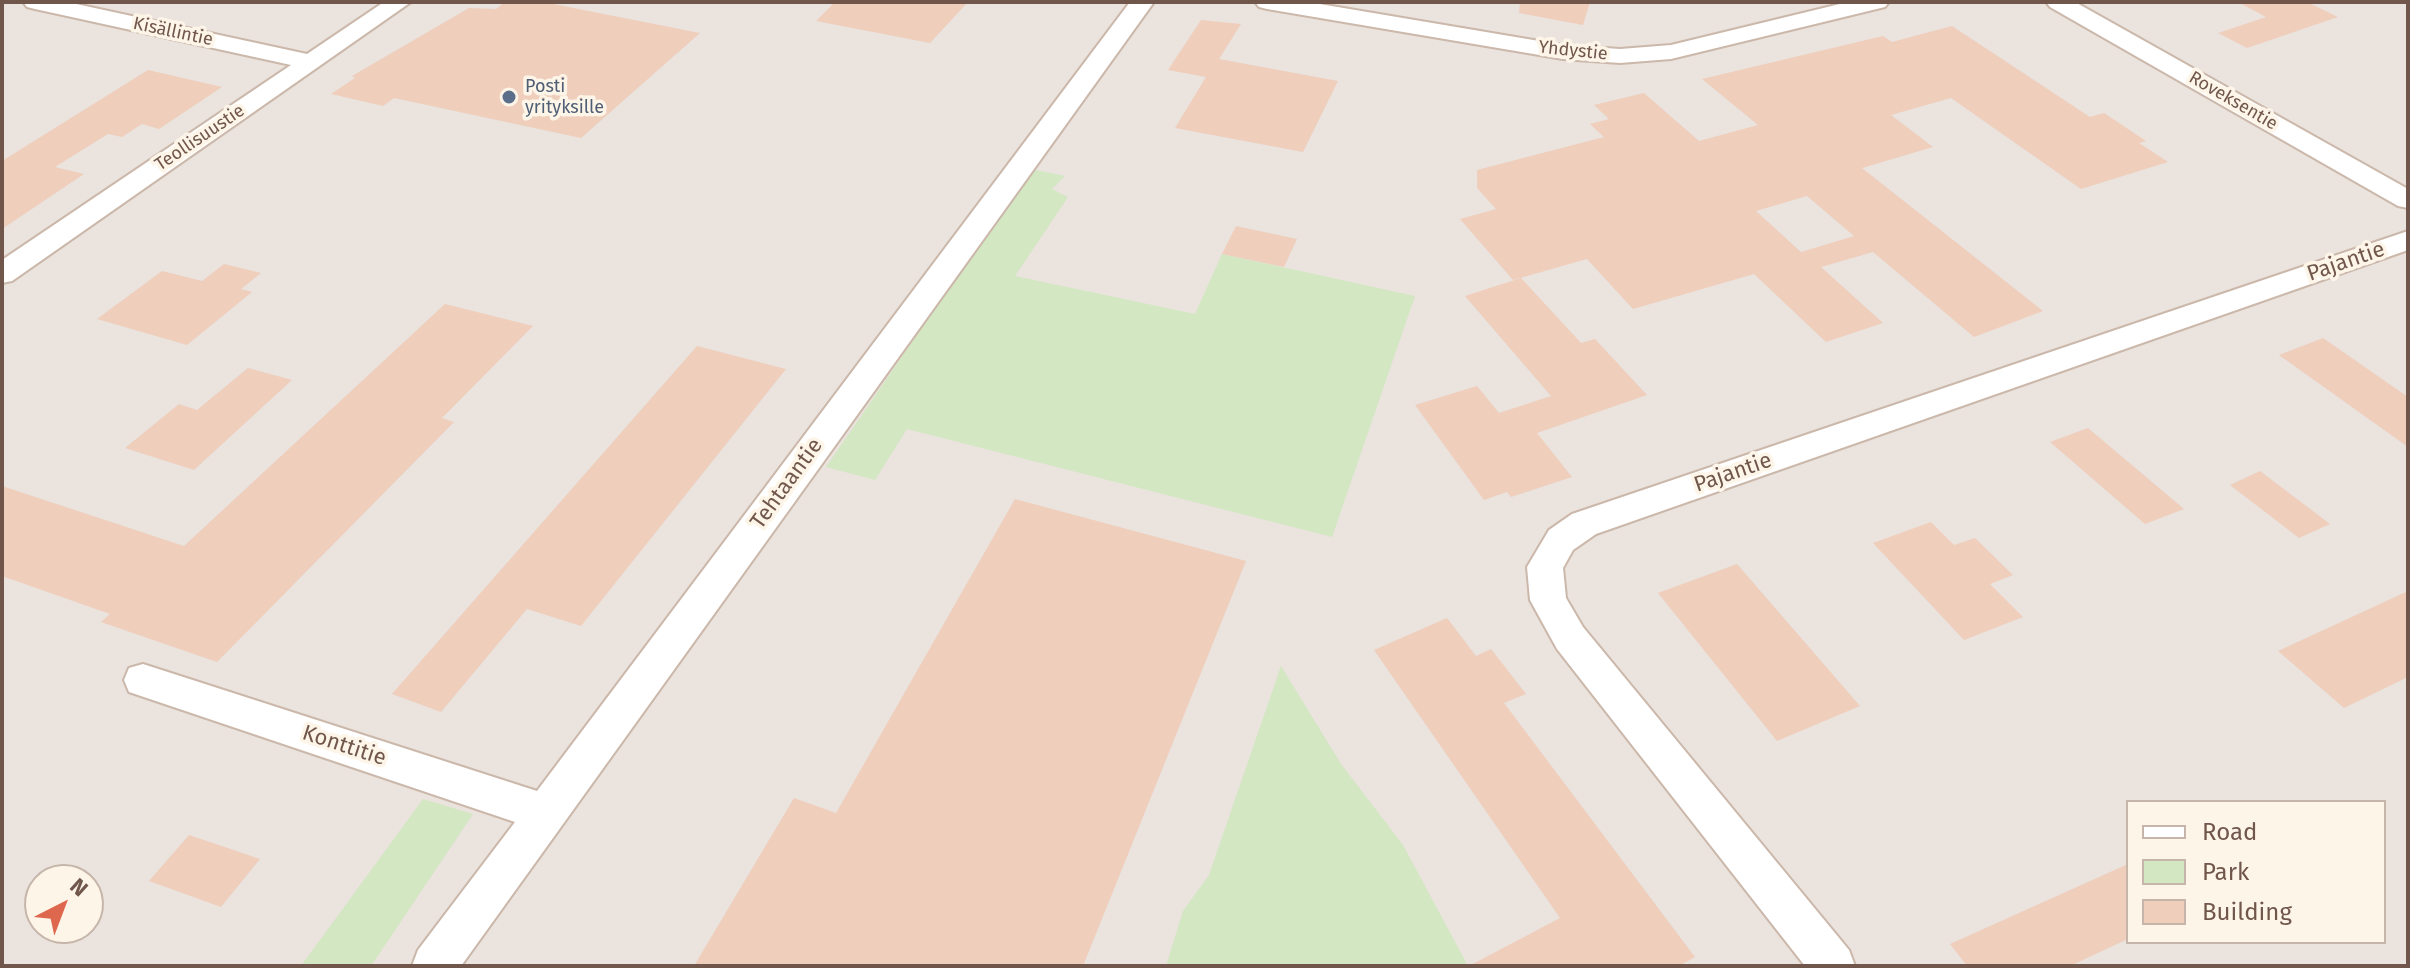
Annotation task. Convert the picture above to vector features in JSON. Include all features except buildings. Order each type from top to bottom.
[{"type":"street","name":"Kisällintie","points":[[35,2],[311,62]]},
{"type":"street","name":"Teollisuustie","points":[[2,274],[399,2]]},
{"type":"street","name":"Tehtaantie","points":[[434,966],[1142,2]]},
{"type":"street","name":"Yhdystie","points":[[1267,2],[1490,41],[1563,52],[1620,56],[1671,52],[1877,2]]},
{"type":"street","name":"Roveksentie","points":[[2058,2],[2408,200]]},
{"type":"street","name":"Pajantie","points":[[1833,966],[1570,638],[1548,600],[1545,567],[1561,540],[1584,524],[2408,240]]},
{"type":"street","name":"Konttitie","points":[[143,680],[545,813]]},
{"type":"shaded area","points":[[2,2],[2408,2],[2408,966],[2,966]]},
{"type":"green space","points":[[1031,169],[1065,176],[1052,189],[1068,197],[1015,276],[1195,314],[1222,254],[1415,296],[1332,537],[907,429],[875,480],[826,467]]},
{"type":"green space","points":[[1281,666],[1341,764],[1403,845],[1468,966],[1166,966],[1183,911],[1209,875]]},
{"type":"green space","points":[[423,799],[473,814],[371,966],[301,966]]},
{"type":"place","name":"Posti yrityksille","points":[[509,97]]}]
